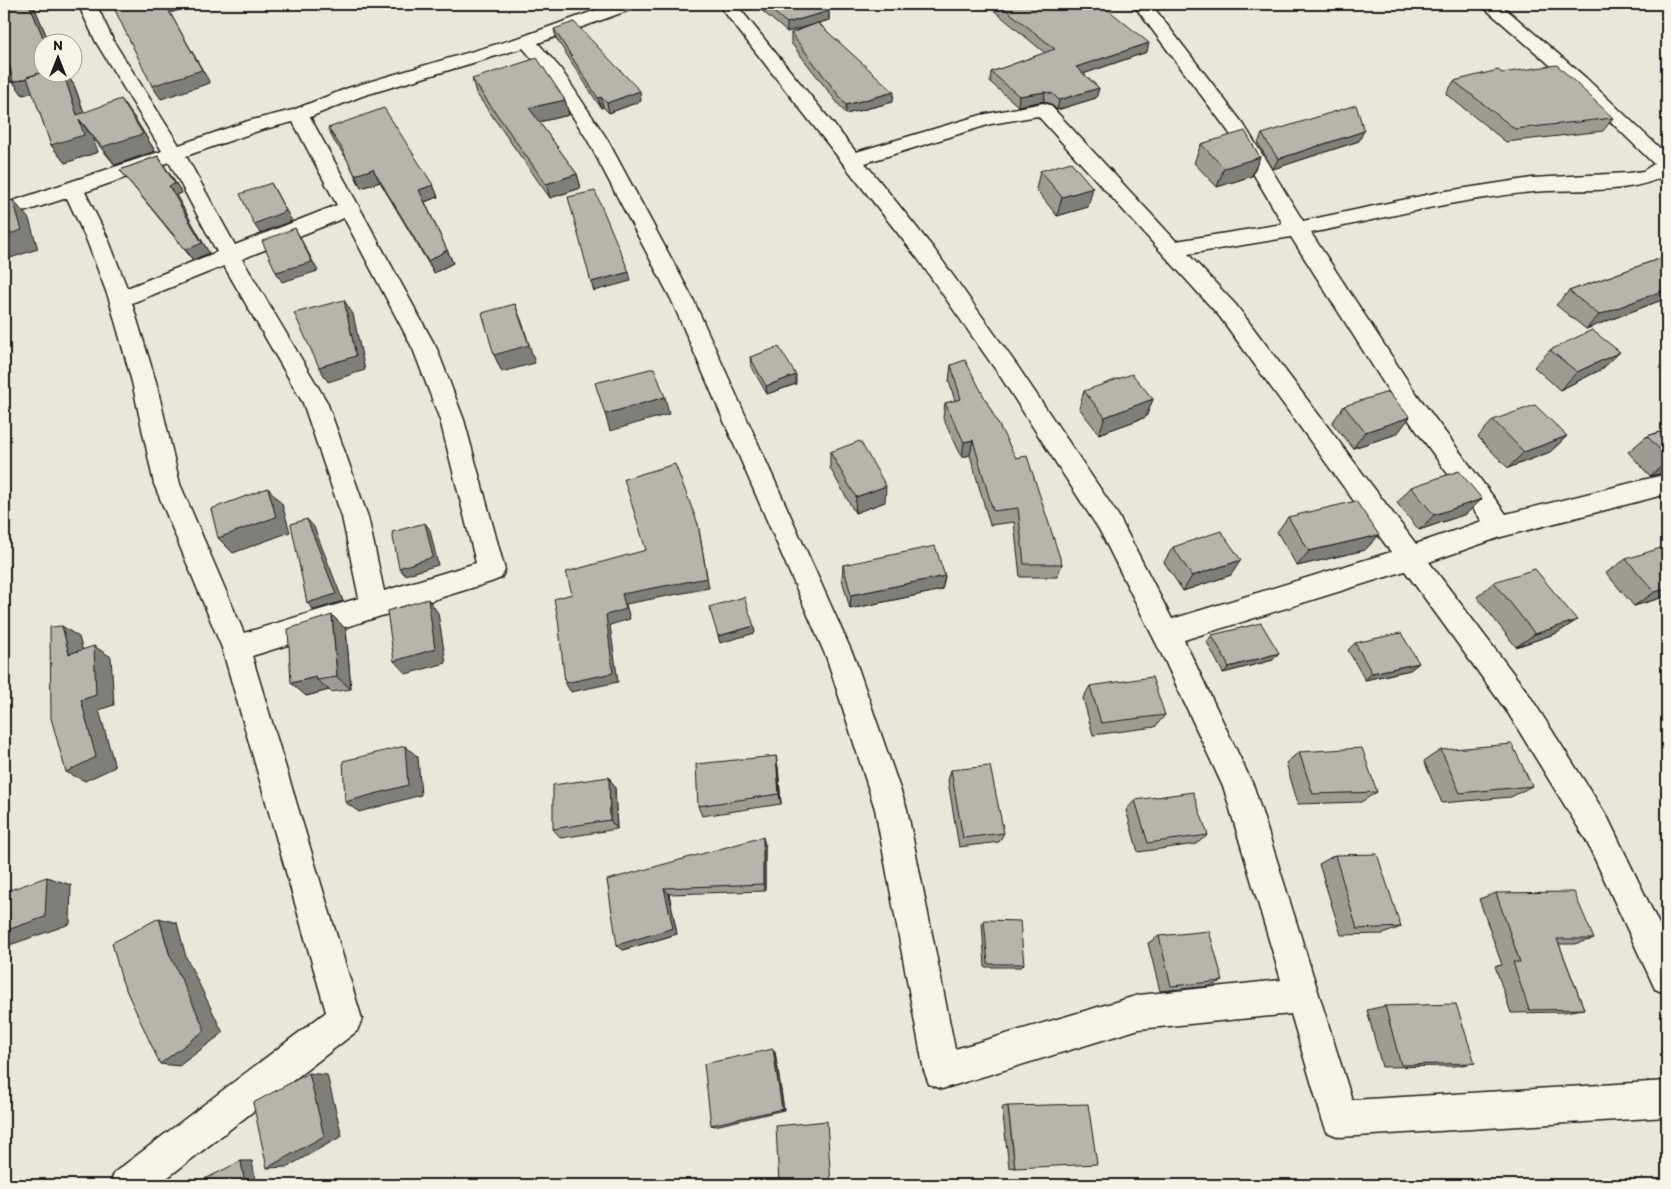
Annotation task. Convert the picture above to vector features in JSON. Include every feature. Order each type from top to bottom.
[{"type":"street","points":[[87,4],[105,42],[174,154],[229,255],[315,402],[355,517],[374,606]]},
{"type":"street","points":[[4,211],[74,189],[255,125],[299,115],[355,92],[527,41],[629,4]]},
{"type":"street","points":[[727,4],[926,254],[1014,378],[1108,523],[1176,654],[1240,787],[1340,1119],[1667,1100]]},
{"type":"street","points":[[1142,4],[1237,129],[1297,229],[1404,395],[1500,526]]},
{"type":"street","points":[[1172,249],[1297,229],[1440,199],[1513,188],[1636,179],[1649,176],[1667,165],[1534,39],[1488,4]]},
{"type":"street","points":[[527,41],[553,72],[597,140],[682,299],[841,659],[891,809],[942,1071],[1139,1012],[1304,995]]},
{"type":"street","points":[[853,160],[988,119],[1043,108],[1228,312],[1518,703],[1597,829],[1659,943],[1667,976]]},
{"type":"street","points":[[236,648],[491,570],[449,411],[425,349],[299,115]]},
{"type":"street","points":[[74,189],[98,241],[120,298],[144,382],[167,484],[236,648],[345,1019],[282,1065],[128,1185]]},
{"type":"street","points":[[120,298],[350,208]]},
{"type":"street","points":[[1164,634],[1409,558],[1500,526],[1667,484]]},
{"type":"building","points":[[4,4],[29,4],[41,32],[32,32],[32,75],[13,82],[10,67],[4,69]]},
{"type":"building","points":[[112,4],[165,4],[202,70],[152,86]]},
{"type":"building","points":[[764,4],[820,4],[829,11],[787,23]]},
{"type":"building","points":[[999,4],[1101,4],[1149,43],[1076,67],[1099,88],[1059,100],[1053,94],[1045,92],[1019,96],[991,72],[1055,49]]},
{"type":"building","points":[[574,22],[640,91],[607,103],[601,97],[598,98],[554,29]]},
{"type":"building","points":[[818,23],[894,92],[846,105],[791,33]]},
{"type":"building","points":[[537,58],[565,100],[529,108],[577,174],[546,184],[472,79]]},
{"type":"building","points":[[1557,65],[1613,118],[1515,129],[1454,81],[1498,70],[1502,73]]},
{"type":"building","points":[[32,75],[32,82],[66,82],[77,115],[121,99],[143,134],[102,147],[79,119],[84,135],[51,145],[27,77]]},
{"type":"building","points":[[1356,105],[1364,131],[1278,159],[1262,134]]},
{"type":"building","points":[[384,108],[433,185],[419,190],[447,250],[428,261],[373,169],[355,175],[341,147],[328,128]]},
{"type":"building","points":[[1245,131],[1260,157],[1224,168],[1201,144]]},
{"type":"building","points":[[158,156],[175,184],[169,186],[202,243],[186,250],[120,170]]},
{"type":"building","points":[[1071,162],[1093,188],[1062,197],[1040,171]]},
{"type":"building","points":[[271,183],[286,211],[254,224],[240,194]]},
{"type":"building","points":[[595,191],[629,272],[591,282],[568,197]]},
{"type":"building","points":[[13,200],[22,230],[4,236],[4,203]]},
{"type":"building","points":[[295,228],[312,262],[276,272],[262,241]]},
{"type":"building","points":[[1667,256],[1667,289],[1599,315],[1569,291]]},
{"type":"building","points":[[344,300],[356,356],[319,367],[294,313]]},
{"type":"building","points":[[515,304],[529,345],[494,355],[482,313]]},
{"type":"building","points":[[1592,330],[1620,352],[1577,372],[1550,350]]},
{"type":"building","points":[[779,347],[796,375],[766,386],[750,357]]},
{"type":"building","points":[[965,360],[1016,458],[1027,456],[1062,564],[1024,564],[1018,508],[993,511],[973,440],[964,442],[945,403],[961,399],[951,365]]},
{"type":"building","points":[[654,368],[665,397],[605,414],[595,383]]},
{"type":"building","points":[[1132,374],[1153,399],[1105,417],[1084,391]]},
{"type":"building","points":[[1388,392],[1410,417],[1365,432],[1344,406]]},
{"type":"building","points":[[1535,405],[1567,436],[1524,452],[1493,420]]},
{"type":"building","points":[[1667,430],[1667,457],[1647,436]]},
{"type":"building","points":[[860,441],[886,486],[856,497],[830,452]]},
{"type":"building","points":[[675,464],[698,524],[707,578],[622,594],[626,609],[606,615],[613,673],[565,683],[554,599],[572,594],[566,572],[646,550],[624,479]]},
{"type":"building","points":[[1459,471],[1482,499],[1434,515],[1411,487]]},
{"type":"building","points":[[268,488],[276,517],[218,538],[211,509]]},
{"type":"building","points":[[1356,501],[1379,535],[1309,551],[1288,517]]},
{"type":"building","points":[[307,519],[336,594],[307,603],[291,524]]},
{"type":"building","points":[[425,523],[433,557],[399,568],[392,532]]},
{"type":"building","points":[[1221,531],[1241,560],[1192,576],[1173,547]]},
{"type":"building","points":[[935,546],[945,576],[851,595],[843,565]]},
{"type":"building","points":[[1667,546],[1667,588],[1655,592],[1626,559]]},
{"type":"building","points":[[1535,569],[1577,620],[1535,634],[1494,582]]},
{"type":"building","points":[[744,597],[754,626],[718,636],[709,607]]},
{"type":"building","points":[[428,599],[435,649],[394,661],[387,611]]},
{"type":"building","points":[[332,615],[337,677],[317,680],[316,677],[291,683],[288,629]]},
{"type":"building","points":[[1261,623],[1279,653],[1229,667],[1212,635]]},
{"type":"building","points":[[62,626],[69,654],[94,646],[96,695],[81,700],[96,757],[66,772],[51,718],[50,627]]},
{"type":"building","points":[[1401,633],[1419,663],[1372,673],[1355,643]]},
{"type":"building","points":[[1152,677],[1165,715],[1101,723],[1090,686]]},
{"type":"building","points":[[1512,744],[1532,786],[1460,793],[1441,750]]},
{"type":"building","points":[[405,746],[408,785],[345,802],[343,761]]},
{"type":"building","points":[[1362,748],[1377,792],[1313,794],[1299,752]]},
{"type":"building","points":[[776,756],[779,794],[698,806],[696,764]]},
{"type":"building","points":[[990,766],[1004,833],[963,838],[951,770]]},
{"type":"building","points":[[609,777],[610,820],[553,829],[553,785]]},
{"type":"building","points":[[1193,792],[1208,835],[1148,843],[1135,800]]},
{"type":"building","points":[[763,837],[763,884],[664,888],[673,928],[617,945],[607,880]]},
{"type":"building","points":[[1377,854],[1401,927],[1357,929],[1335,855]]},
{"type":"building","points":[[47,877],[45,917],[4,931],[4,892]]},
{"type":"building","points":[[1574,892],[1594,939],[1557,939],[1584,1009],[1529,1010],[1513,962],[1520,962],[1496,893]]},
{"type":"building","points":[[159,918],[169,953],[205,1030],[160,1064],[122,981],[112,943]]},
{"type":"building","points":[[984,920],[1020,921],[1024,964],[988,964]]},
{"type":"building","points":[[1209,931],[1223,981],[1171,986],[1159,936]]},
{"type":"building","points":[[1456,1004],[1475,1063],[1401,1065],[1385,1006]]},
{"type":"building","points":[[773,1049],[782,1109],[711,1125],[704,1064]]},
{"type":"building","points":[[309,1073],[324,1136],[267,1168],[253,1103]]},
{"type":"building","points":[[1088,1104],[1097,1164],[1015,1168],[1008,1106]]},
{"type":"building","points":[[827,1121],[831,1185],[779,1185],[776,1126]]},
{"type":"building","points":[[241,1161],[245,1185],[204,1185],[203,1180]]}]
